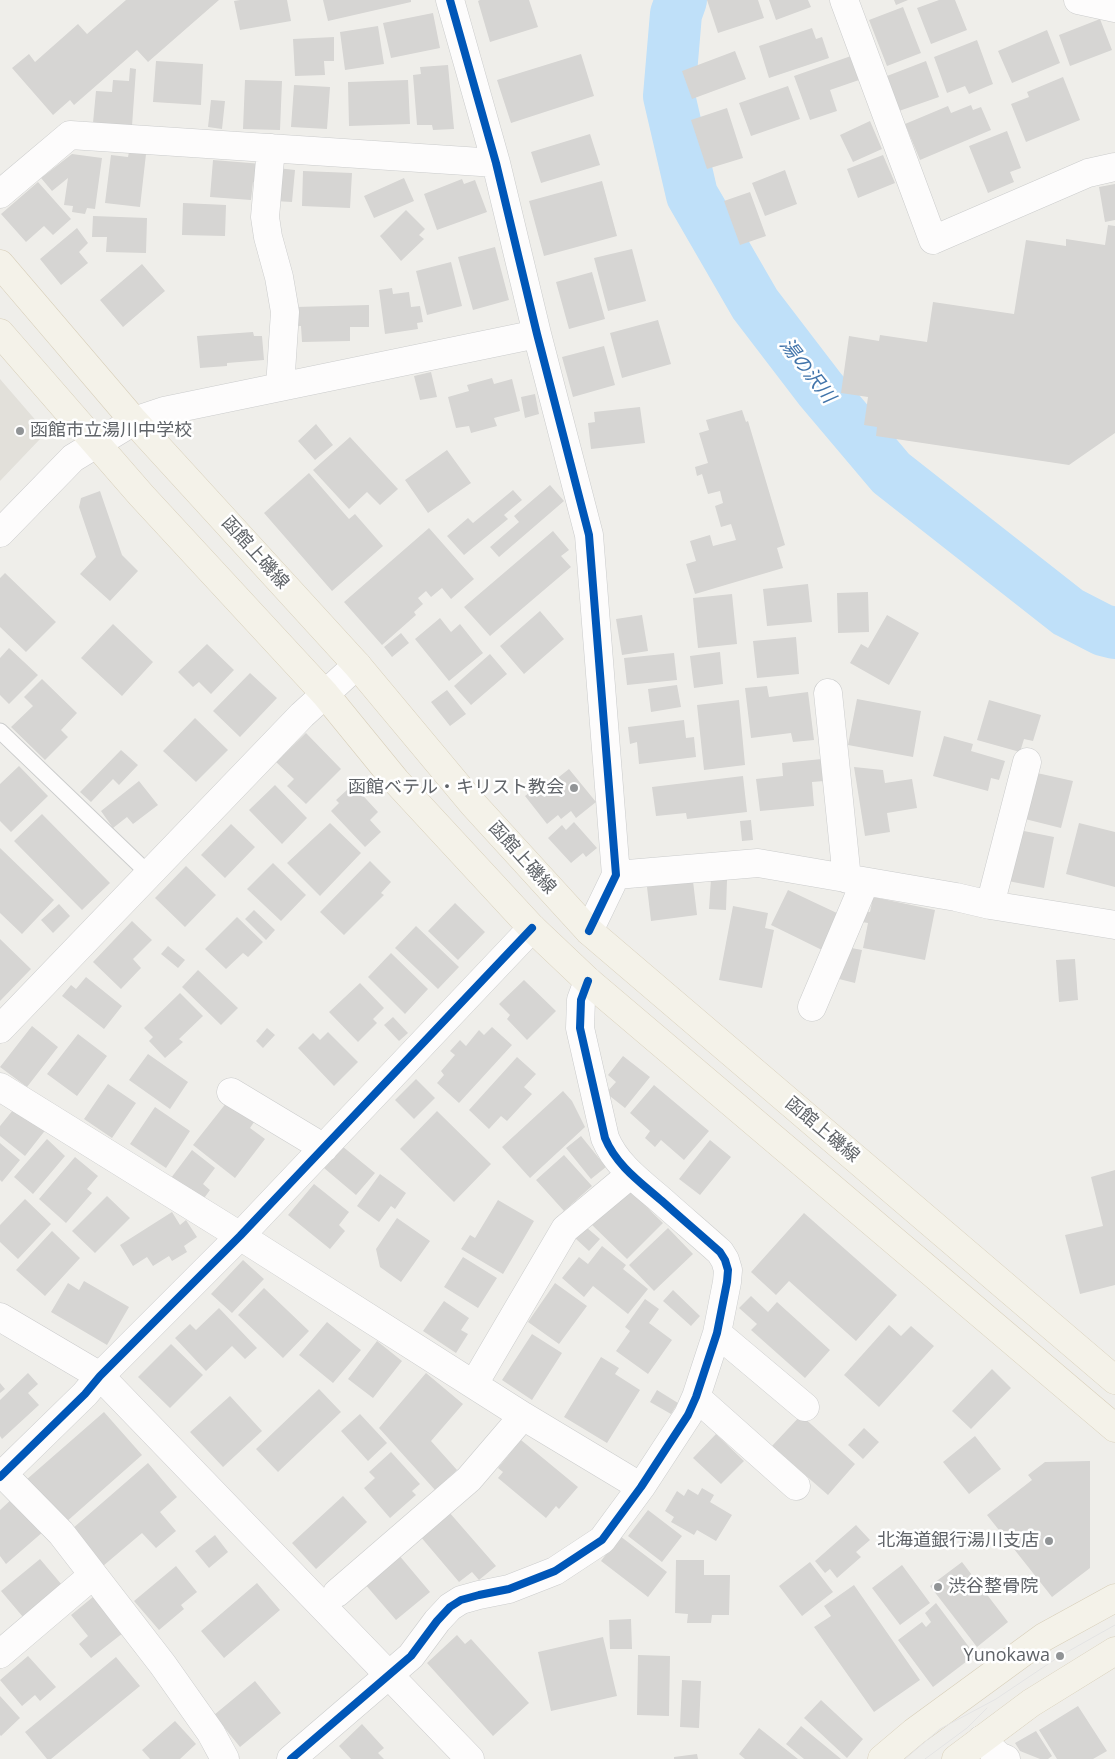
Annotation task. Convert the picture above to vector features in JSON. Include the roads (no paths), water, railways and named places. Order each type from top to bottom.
[{"type":"main road","name":"函館上磯線","points":[[0,264],[134,421],[357,665],[473,804],[589,931],[1115,1380]]},
{"type":"main road","points":[[0,333],[96,444],[325,694],[396,781],[532,928],[588,981],[1115,1428]]},
{"type":"main road","points":[[882,1759],[914,1732],[1044,1637],[1115,1598]]},
{"type":"main road","points":[[956,1759],[1031,1703],[1115,1651]]},
{"type":"street","points":[[450,0],[496,163],[589,535],[616,875],[589,931]]},
{"type":"street","points":[[844,0],[933,240],[1088,173],[1115,167]]},
{"type":"street","points":[[1078,0],[1115,8]]},
{"type":"street","points":[[0,194],[70,135],[496,163]]},
{"type":"street","points":[[271,148],[265,217],[279,276],[285,312],[280,387]]},
{"type":"street","points":[[0,534],[73,458],[134,421],[164,411],[538,334]]},
{"type":"street","points":[[0,1029],[302,714],[357,665]]},
{"type":"street","points":[[812,1007],[856,881],[828,693]]},
{"type":"street","points":[[990,905],[1027,762]]},
{"type":"street","points":[[616,875],[758,863],[956,897],[990,905],[1115,925]]},
{"type":"street","points":[[226,1759],[211,1733],[163,1665],[61,1533],[2,1476],[240,1236],[532,928]]},
{"type":"street","points":[[290,1759],[411,1656],[443,1614],[461,1600],[509,1589],[555,1571],[602,1540],[641,1487],[688,1415],[696,1397],[717,1333],[728,1270],[720,1252],[614,1158],[605,1138],[580,1028],[581,1000],[588,981]]},
{"type":"street","points":[[0,1087],[240,1236],[523,1416],[641,1487]]},
{"type":"street","points":[[231,1092],[324,1148]]},
{"type":"street","points":[[474,1384],[564,1229],[631,1174]]},
{"type":"street","points":[[0,1316],[100,1376],[470,1759]]},
{"type":"street","points":[[717,1333],[806,1407]]},
{"type":"street","points":[[696,1397],[796,1486]]},
{"type":"street","points":[[337,1593],[469,1479],[523,1416]]},
{"type":"street","points":[[0,1654],[93,1575]]},
{"type":"street","points":[[981,1740],[999,1756],[1006,1759]]},
{"type":"lane","points":[[0,731],[149,874]]},
{"type":"waterway","name":"湯の沢川","points":[[681,0],[676,14],[669,96],[692,195],[755,304],[820,389],[891,473],[1068,612],[1103,630],[1115,633]]},
{"type":"tram line","points":[[905,1759],[940,1729],[996,1699],[1060,1656],[1115,1625]]},
{"type":"tram line","points":[[925,1759],[967,1728],[987,1708]]},
{"type":"place","name":"函館市立湯川中学校","points":[[20,431]]},
{"type":"place","name":"函館ベテル・キリスト教会","points":[[574,788]]},
{"type":"place","name":"北海道銀行湯川支店","points":[[1049,1541]]},
{"type":"place","name":"渋谷整骨院","points":[[938,1587]]},
{"type":"place","name":"Yunokawa","points":[[1060,1656]]}]
